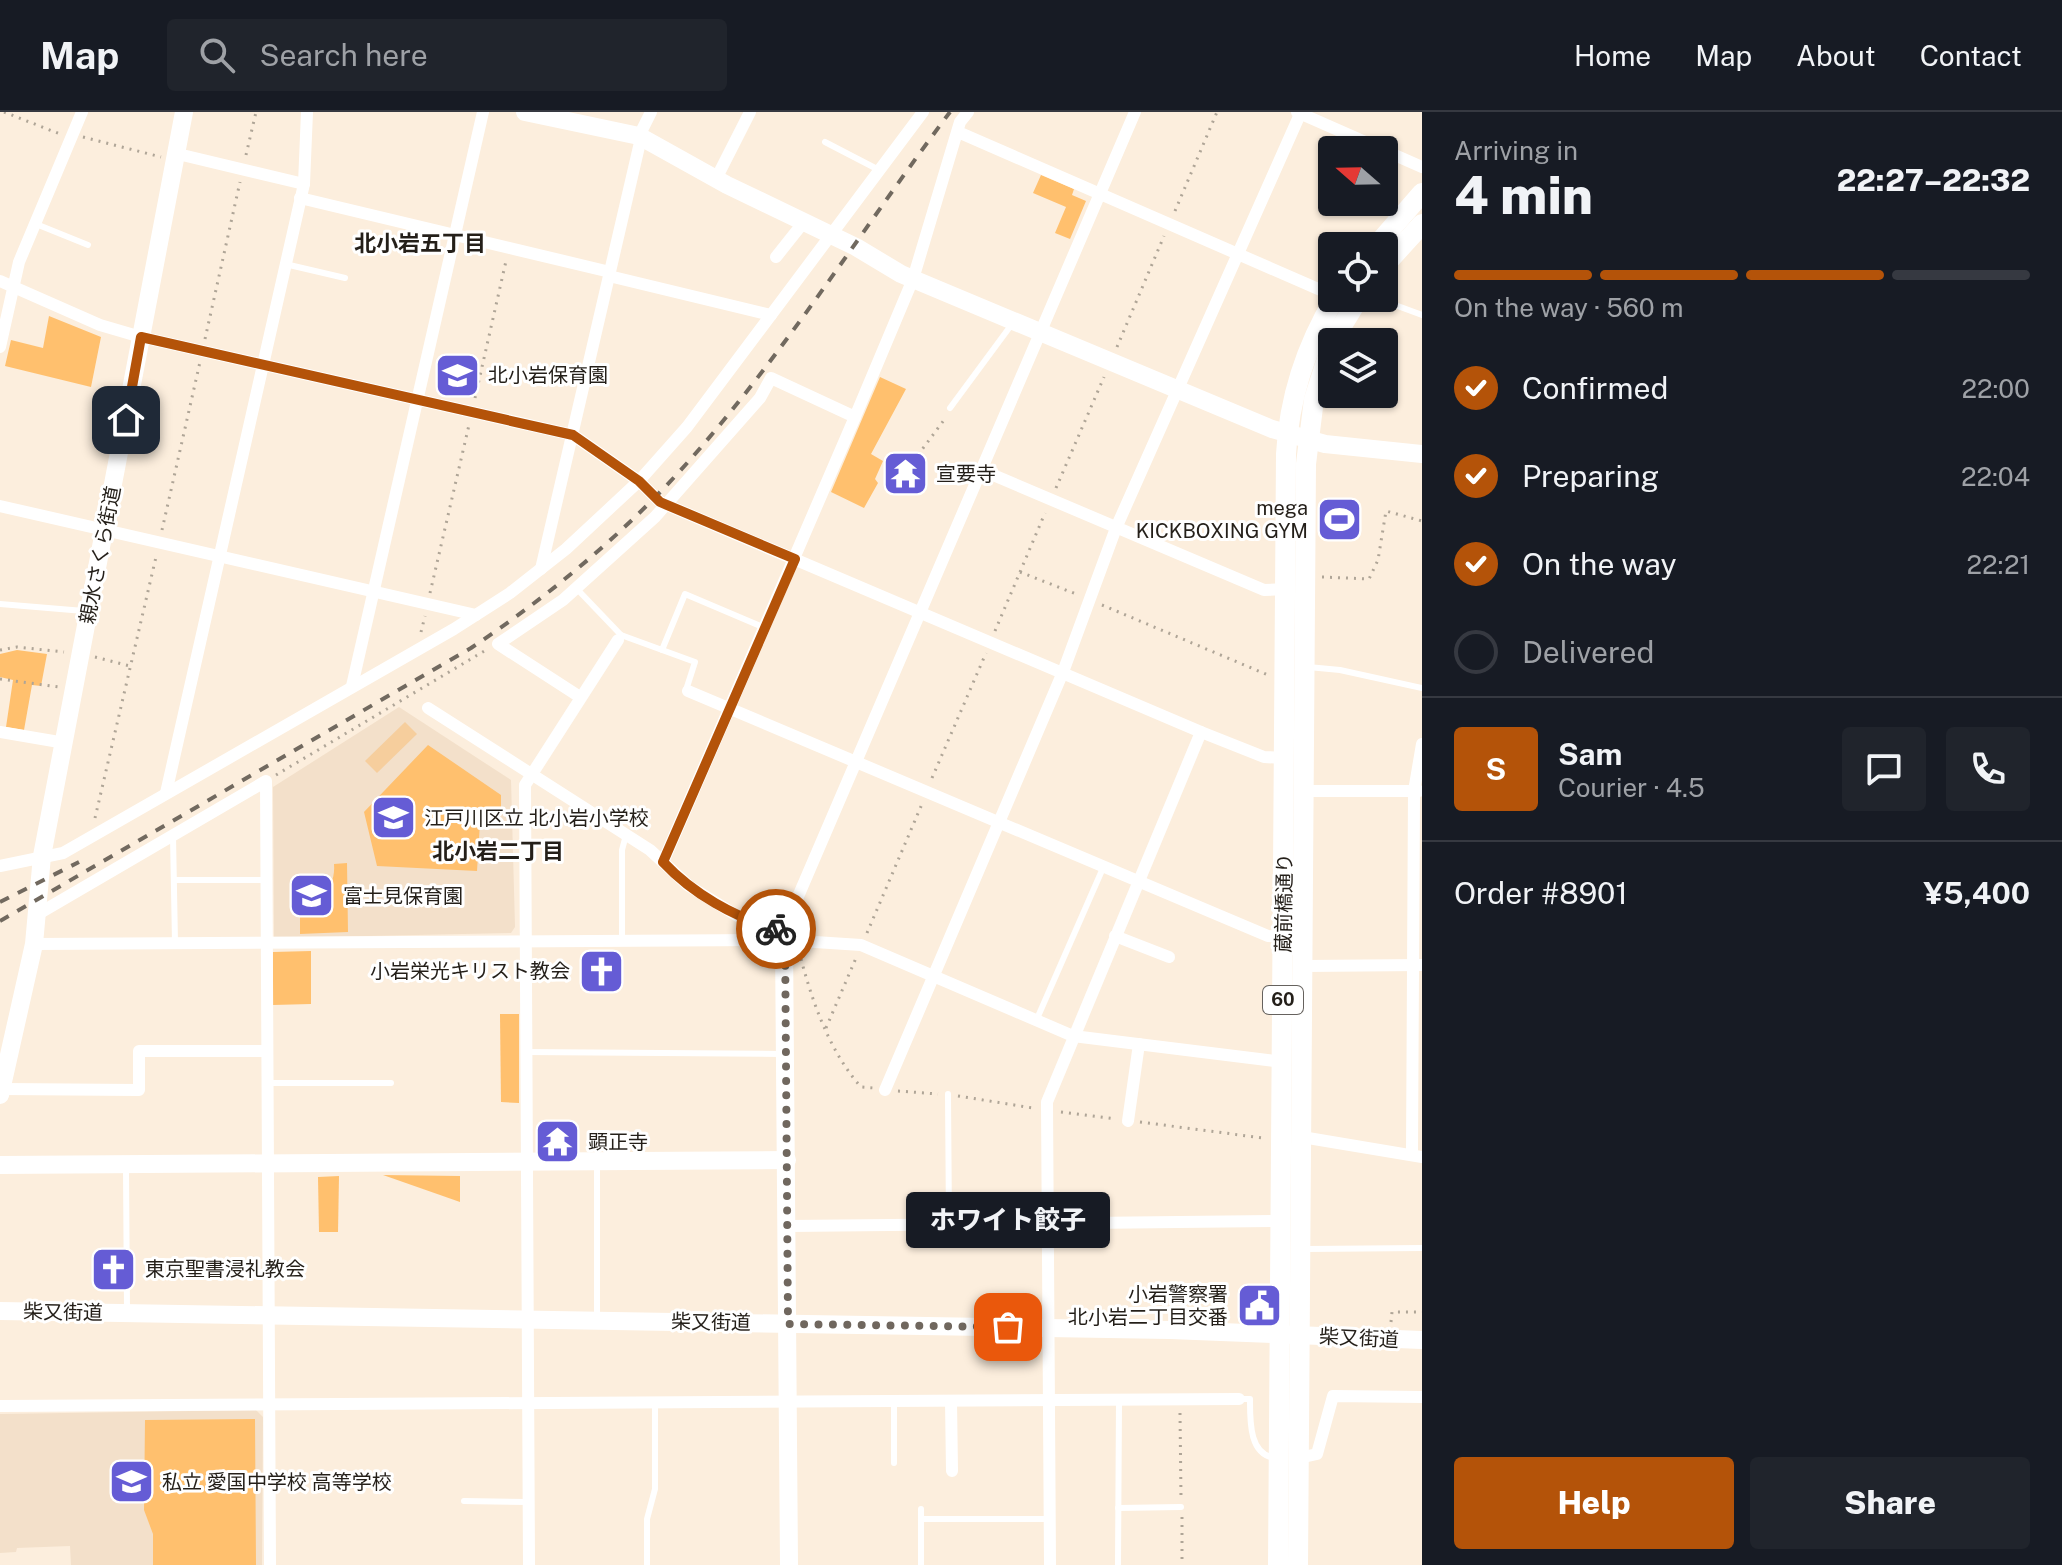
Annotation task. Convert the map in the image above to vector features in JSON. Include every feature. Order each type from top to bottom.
[{"type":"main road","points":[[1388,232],[1422,193]]},
{"type":"main road","points":[[1398,251],[1422,224]]},
{"type":"main road","name":"蔵前橋通り","points":[[1292,1334],[1283,1221],[1287,434],[1307,353],[1326,312]]},
{"type":"main road","name":"蔵前橋通り","points":[[1278,1565],[1289,1458],[1292,1334],[1302,1249],[1307,440],[1318,382]]},
{"type":"main road","name":"蔵前橋通り","points":[[1289,1458],[1298,1565]]},
{"type":"street","points":[[0,347],[19,262],[82,112]]},
{"type":"street","name":"親水さくら街道","points":[[2,1083],[34,944],[42,856],[184,112]]},
{"type":"street","points":[[166,793],[304,184],[307,112]]},
{"type":"street","points":[[352,686],[483,112]]},
{"type":"street","points":[[525,112],[640,137],[913,279],[1287,434],[1307,440],[1422,454]]},
{"type":"street","points":[[541,569],[640,137],[651,112]]},
{"type":"street","points":[[716,179],[750,112]]},
{"type":"street","points":[[663,862],[913,279],[958,132],[968,112]]},
{"type":"street","points":[[789,1565],[785,1054],[788,934],[855,761],[1135,112]]},
{"type":"street","points":[[885,1090],[1063,672],[1116,528],[1300,112],[1422,167]]},
{"type":"street","points":[[0,866],[59,854],[416,651],[476,615],[541,569],[594,526],[687,427],[880,171],[919,113]]},
{"type":"street","points":[[958,132],[1318,289]]},
{"type":"street","points":[[178,154],[304,184]]},
{"type":"street","points":[[300,198],[771,315]]},
{"type":"street","points":[[776,257],[803,223]]},
{"type":"street","points":[[0,281],[100,325],[141,337],[573,435],[667,504],[1201,732],[1264,757],[1285,758]]},
{"type":"street","points":[[580,697],[498,644],[576,589],[667,504],[760,398],[771,378],[855,417]]},
{"type":"street","points":[[979,469],[1264,590],[1286,589]]},
{"type":"street","points":[[0,506],[476,615]]},
{"type":"street","points":[[529,1565],[525,785],[620,638]]},
{"type":"street","points":[[688,691],[1138,883],[1268,936],[1284,937]]},
{"type":"street","points":[[428,708],[626,835],[689,886],[744,920],[788,934],[861,945],[1073,1036],[1283,1062]]},
{"type":"street","points":[[0,732],[65,743]]},
{"type":"street","points":[[1050,1565],[1046,1110],[1051,1088],[1201,732]]},
{"type":"street","points":[[1302,1137],[1417,1156],[1418,791],[1422,744]]},
{"type":"street","points":[[38,914],[266,781]]},
{"type":"street","points":[[266,781],[270,1565]]},
{"type":"street","points":[[1305,791],[1418,791]]},
{"type":"street","points":[[34,944],[622,941],[788,934]]},
{"type":"street","points":[[1115,936],[1169,957]]},
{"type":"street","points":[[1304,966],[1417,965]]},
{"type":"street","points":[[1128,1121],[1139,1044]]},
{"type":"street","points":[[2,1083],[139,1090],[139,1051],[267,1051]]},
{"type":"street","points":[[0,1165],[787,1160]]},
{"type":"street","points":[[788,1226],[1047,1226],[1283,1221]]},
{"type":"street","name":"柴又街道","points":[[0,1311],[1048,1328],[1422,1340]]},
{"type":"street","points":[[1289,1458],[1317,1454],[1333,1396],[1422,1397]]},
{"type":"street","points":[[0,1406],[1239,1399]]},
{"type":"street","points":[[951,1401],[952,1471]]},
{"type":"lane","points":[[825,142],[880,171]]},
{"type":"lane","points":[[36,224],[88,245]]},
{"type":"lane","points":[[285,264],[345,278]]},
{"type":"lane","points":[[1398,306],[1422,315]]},
{"type":"lane","points":[[950,408],[1015,320]]},
{"type":"lane","points":[[576,589],[620,638],[695,662],[684,689],[688,691]]},
{"type":"lane","points":[[662,650],[685,594],[765,628]]},
{"type":"lane","points":[[0,604],[90,612]]},
{"type":"lane","points":[[1305,666],[1340,670],[1422,688]]},
{"type":"lane","points":[[622,941],[622,850],[626,835]]},
{"type":"lane","points":[[173,836],[175,943]]},
{"type":"lane","points":[[1036,1021],[1103,868]]},
{"type":"lane","points":[[174,880],[267,880]]},
{"type":"lane","points":[[525,1052],[785,1054]]},
{"type":"lane","points":[[267,1083],[391,1083]]},
{"type":"lane","points":[[948,1094],[949,1225]]},
{"type":"lane","points":[[597,1161],[597,1320]]},
{"type":"lane","points":[[126,1163],[127,1312]]},
{"type":"lane","points":[[1302,1249],[1422,1248]]},
{"type":"lane","points":[[1118,1565],[1119,1399]]},
{"type":"lane","points":[[1239,1399],[1250,1399],[1257,1450],[1263,1456],[1289,1458]]},
{"type":"lane","points":[[894,1401],[894,1463]]},
{"type":"lane","points":[[647,1565],[647,1519],[655,1489],[655,1403]]},
{"type":"lane","points":[[464,1501],[528,1502]]},
{"type":"lane","points":[[1118,1508],[1181,1507]]},
{"type":"lane","points":[[921,1509],[921,1565]]},
{"type":"lane","points":[[921,1519],[1050,1519]]},
{"type":"path","points":[[91,837],[256,112]]},
{"type":"path","points":[[1172,218],[1217,112]]},
{"type":"path","points":[[1114,354],[1167,230]]},
{"type":"path","points":[[416,651],[509,248]]},
{"type":"path","points":[[826,1028],[1107,369]]},
{"type":"path","points":[[918,455],[944,420]]},
{"type":"path","points":[[1319,577],[1369,579],[1378,560],[1386,511],[1422,521]]},
{"type":"path","points":[[1020,572],[1271,677]]},
{"type":"path","points":[[266,781],[498,644]]},
{"type":"path","points":[[0,679],[75,690]]},
{"type":"path","points":[[788,934],[843,1067],[861,1087],[948,1094],[1271,1139]]},
{"type":"path","points":[[1391,1323],[1392,1312],[1422,1312]]},
{"type":"path","points":[[1180,1399],[1182,1565]]},
{"type":"shaded area","points":[[1041,175],[1074,189],[1072,195],[1086,201],[1070,239],[1055,233],[1066,207],[1033,193]]},
{"type":"shaded area","points":[[49,316],[101,337],[91,387],[5,366],[11,340],[43,348]]},
{"type":"shaded area","points":[[880,377],[906,389],[871,454],[883,461],[875,479],[878,483],[864,508],[831,492]]},
{"type":"shaded area","points":[[17,650],[47,654],[41,686],[32,685],[24,730],[6,727],[13,680],[0,677],[0,654]]},
{"type":"shaded area","name":"江戸川区立 北小岩小学校","points":[[399,707],[511,780],[515,927],[511,933],[274,938],[273,787]]},
{"type":"shaded area","points":[[405,722],[417,734],[377,773],[365,761]]},
{"type":"shaded area","points":[[428,745],[501,795],[501,823],[480,823],[477,871],[377,866],[364,812]]},
{"type":"shaded area","points":[[347,863],[348,932],[300,934],[300,911],[314,904],[325,893],[332,880],[334,864]]},
{"type":"shaded area","points":[[311,951],[311,1004],[273,1005],[273,952]]},
{"type":"shaded area","points":[[500,1014],[519,1014],[519,1103],[501,1102]]},
{"type":"shaded area","points":[[383,1175],[460,1176],[460,1202]]},
{"type":"shaded area","points":[[339,1176],[338,1232],[319,1232],[318,1177]]},
{"type":"shaded area","name":"私立 愛国中学校 高等学校","points":[[256,1410],[263,1417],[262,1565],[71,1565],[70,1546],[17,1548],[16,1552],[0,1553],[0,1414]]},
{"type":"shaded area","points":[[255,1419],[256,1565],[153,1565],[153,1534],[144,1510],[145,1420]]},
{"type":"railway","points":[[0,921],[471,648],[585,562],[664,488],[723,421],[790,334],[950,112]]},
{"type":"railway","points":[[0,902],[79,862]]},
{"type":"way so far","points":[[776,929],[785,932],[788,1324],[1008,1327]]},
{"type":"place","name":"北小岩保育園","points":[[457,375]]},
{"type":"place","name":"宣要寺","points":[[905,474]]},
{"type":"place","name":"mega KICKBOXING GYM","points":[[1339,519]]},
{"type":"place","name":"江戸川区立 北小岩小学校","points":[[393,818]]},
{"type":"place","name":"富士見保育園","points":[[312,896]]},
{"type":"place","name":"小岩栄光キリスト教会","points":[[601,971]]},
{"type":"place","name":"顕正寺","points":[[557,1142]]},
{"type":"place","name":"東京聖書浸礼教会","points":[[114,1269]]},
{"type":"place","name":"小岩警察署 北小岩二丁目交番","points":[[1259,1305]]},
{"type":"place","name":"ホワイト餃子","points":[[1008,1327]]},
{"type":"place","name":"私立 愛国中学校 高等学校","points":[[131,1482]]},
{"type":"district","name":"北小岩五丁目","points":[[420,243]]},
{"type":"district","name":"北小岩二丁目","points":[[498,851]]},
{"type":"route","points":[[126,420],[141,337],[573,435],[639,481],[660,502],[795,559],[663,862],[689,886],[744,920],[776,929]]}]
